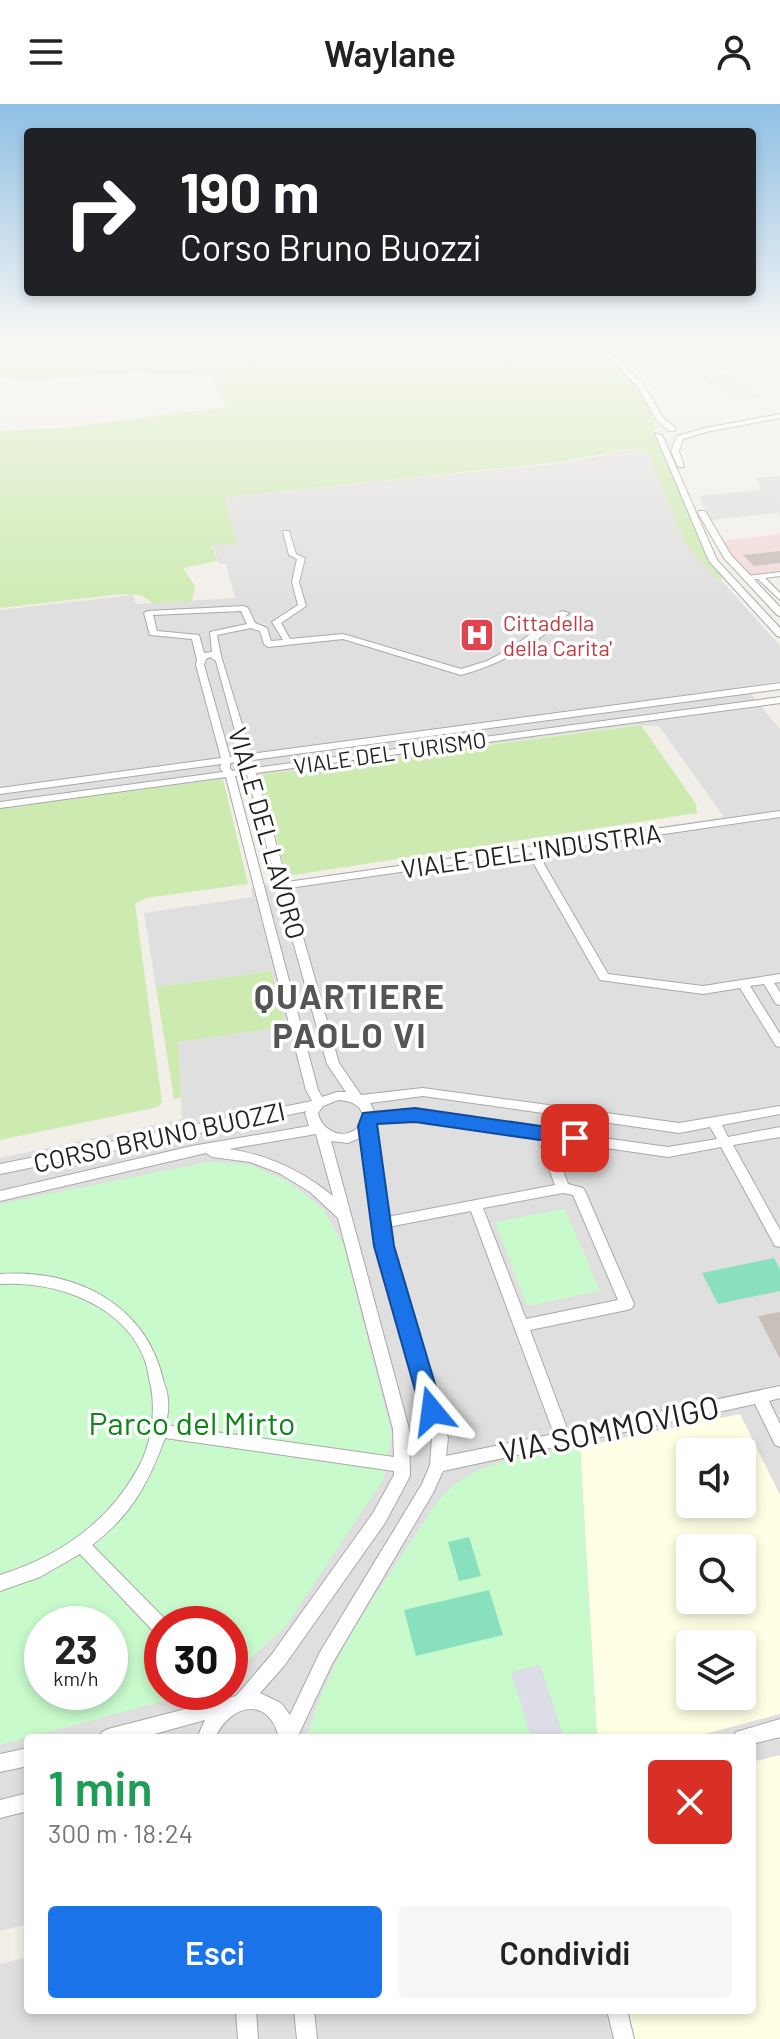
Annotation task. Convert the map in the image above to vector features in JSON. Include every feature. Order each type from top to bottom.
[{"type":"street","points":[[684,432],[658,433],[713,561],[780,634]]},
{"type":"street","points":[[678,433],[675,446],[677,457],[710,530],[727,556],[780,613]]},
{"type":"street","points":[[286,533],[293,555],[301,558],[295,573],[295,590],[302,606],[276,622],[288,642]]},
{"type":"street","points":[[747,578],[780,574]]},
{"type":"street","points":[[760,577],[780,598]]},
{"type":"street","name":"VIALE DEL LAVORO","points":[[318,1103],[312,1090],[230,774],[225,768],[226,761],[200,665],[196,637],[153,633],[148,613],[244,608],[252,625],[213,634],[217,656],[333,1064],[357,1099]]},
{"type":"street","points":[[252,625],[264,630],[268,644],[343,636],[461,672],[481,668],[523,648],[565,613]]},
{"type":"street","points":[[201,660],[209,654],[217,656]]},
{"type":"street","name":"VIALE DEL TURISMO","points":[[0,791],[780,686]]},
{"type":"street","points":[[694,698],[703,709]]},
{"type":"street","name":"VIALE DEL TURISMO","points":[[0,805],[780,700]]},
{"type":"street","points":[[473,728],[479,740]]},
{"type":"street","name":"VIALE DELL'INDUSTRIA","points":[[283,886],[780,814]]},
{"type":"street","points":[[536,849],[539,864],[604,977],[703,990],[780,978]]},
{"type":"street","points":[[767,980],[780,1001]]},
{"type":"street","points":[[744,985],[780,1043]]},
{"type":"street","points":[[248,1691],[278,1660],[379,1518],[402,1476],[401,1429],[320,1132],[311,1116],[318,1103],[337,1096],[357,1099],[423,1092],[679,1128],[780,1110]]},
{"type":"street","points":[[290,1734],[313,1681],[428,1488],[438,1465],[440,1438],[384,1246],[365,1105],[357,1099]]},
{"type":"street","name":"CORSO BRUNO BUOZZI","points":[[0,1169],[318,1103]]},
{"type":"street","points":[[550,1110],[546,1145],[563,1188]]},
{"type":"street","points":[[320,1132],[332,1137],[353,1136],[368,1122],[415,1115],[668,1152],[780,1132]]},
{"type":"street","points":[[714,1122],[779,1239]]},
{"type":"street","name":"CORSO BRUNO BUOZZI","points":[[1,1191],[192,1151],[320,1132]]},
{"type":"street","points":[[192,1151],[244,1155],[271,1163],[296,1174],[344,1216]]},
{"type":"street","points":[[382,1223],[563,1188],[578,1191],[627,1304],[521,1326]]},
{"type":"street","points":[[475,1204],[563,1437]]},
{"type":"street","points":[[0,1279],[23,1277],[72,1286],[114,1308],[144,1341],[160,1383],[159,1431],[144,1473],[118,1512],[82,1545],[22,1578],[0,1583]]},
{"type":"street","name":"VIA SOMMOVIGO","points":[[438,1465],[780,1392]]},
{"type":"street","points":[[759,1396],[780,1440]]},
{"type":"street","points":[[159,1431],[401,1465]]},
{"type":"street","points":[[82,1545],[144,1609]]},
{"type":"street","points":[[248,1703],[267,1704],[277,1711],[287,1734]]},
{"type":"street","points":[[125,1734],[214,1710]]},
{"type":"street","points":[[207,1734],[211,1724],[228,1710]]},
{"type":"street","points":[[756,1734],[780,1728]]},
{"type":"street","points":[[0,1763],[24,1758]]},
{"type":"street","points":[[0,1809],[24,1803]]},
{"type":"street","points":[[246,2014],[248,2039]]},
{"type":"street","points":[[304,2014],[307,2039]]},
{"type":"street","points":[[618,2014],[624,2039]]},
{"type":"shaded area","points":[[652,445],[704,561],[780,646],[780,681],[745,687],[780,729],[780,2039],[0,2039],[0,1964],[24,1958],[24,2014],[756,2014],[756,1734],[24,1734],[24,1925],[0,1931],[0,1158],[182,1119],[178,1042],[276,1028],[271,971],[156,987],[144,913],[252,897],[251,888],[724,817],[659,726],[636,725],[0,809],[0,610],[133,595],[136,604],[235,598],[226,564],[219,564],[212,544],[221,497],[564,463]]},
{"type":"shaded area","points":[[780,476],[780,517],[777,513],[710,520],[699,496],[761,490],[756,478]]},
{"type":"shaded area","points":[[780,534],[780,572],[750,576],[721,541]]},
{"type":"shaded area","points":[[740,1414],[752,1438],[676,1438],[676,1518],[756,1518],[756,1446],[780,1495],[780,1714],[705,1734],[597,1734],[580,1447]]},
{"type":"shaded area","points":[[540,1665],[563,1734],[530,1734],[511,1672]]},
{"type":"shaded area","points":[[780,1755],[780,2039],[635,2039],[629,2014],[756,2014],[756,1761]]},
{"type":"green space","points":[[0,432],[653,432],[725,578],[717,579],[685,542],[649,455],[634,448],[560,462],[224,497],[237,543],[212,546],[217,561],[183,568],[195,586],[192,601],[153,603],[141,595],[121,594],[0,608]]},
{"type":"green space","points":[[641,725],[696,804],[697,813],[287,876],[259,775]]},
{"type":"green space","points":[[223,779],[248,884],[146,898],[135,904],[162,1102],[158,1107],[0,1140],[0,809]]},
{"type":"green space","points":[[271,971],[284,1018],[276,1028],[178,1042],[181,1097],[174,1099],[156,987]]},
{"type":"green space","name":"Parco del Mirto","points":[[209,1162],[250,1165],[289,1182],[322,1208],[343,1244],[392,1436],[383,1480],[287,1625],[248,1661],[248,1606],[144,1606],[144,1706],[41,1734],[24,1734],[24,1739],[0,1745],[0,1204]]},
{"type":"green space","points":[[565,1209],[600,1291],[527,1306],[495,1222]]},
{"type":"green space","points":[[774,1258],[780,1269],[780,1291],[718,1304],[702,1273]]},
{"type":"green space","points":[[580,1447],[597,1734],[308,1734],[329,1677],[344,1648],[432,1509],[462,1479],[518,1458]]},
{"type":"green space","points":[[469,1537],[481,1576],[459,1581],[448,1542]]},
{"type":"green space","points":[[489,1590],[503,1635],[416,1656],[404,1610]]},
{"type":"building","points":[[780,551],[780,563],[754,566],[743,555]]},
{"type":"building","points":[[780,1312],[780,1359],[758,1316]]},
{"type":"place","name":"Cittadella della Carita'","points":[[477,635]]},
{"type":"district","name":"QUARTIERE PAOLO VI","points":[[350,1014]]},
{"type":"route","points":[[432,1411],[384,1246],[367,1126],[370,1118],[415,1115],[575,1138]]}]
